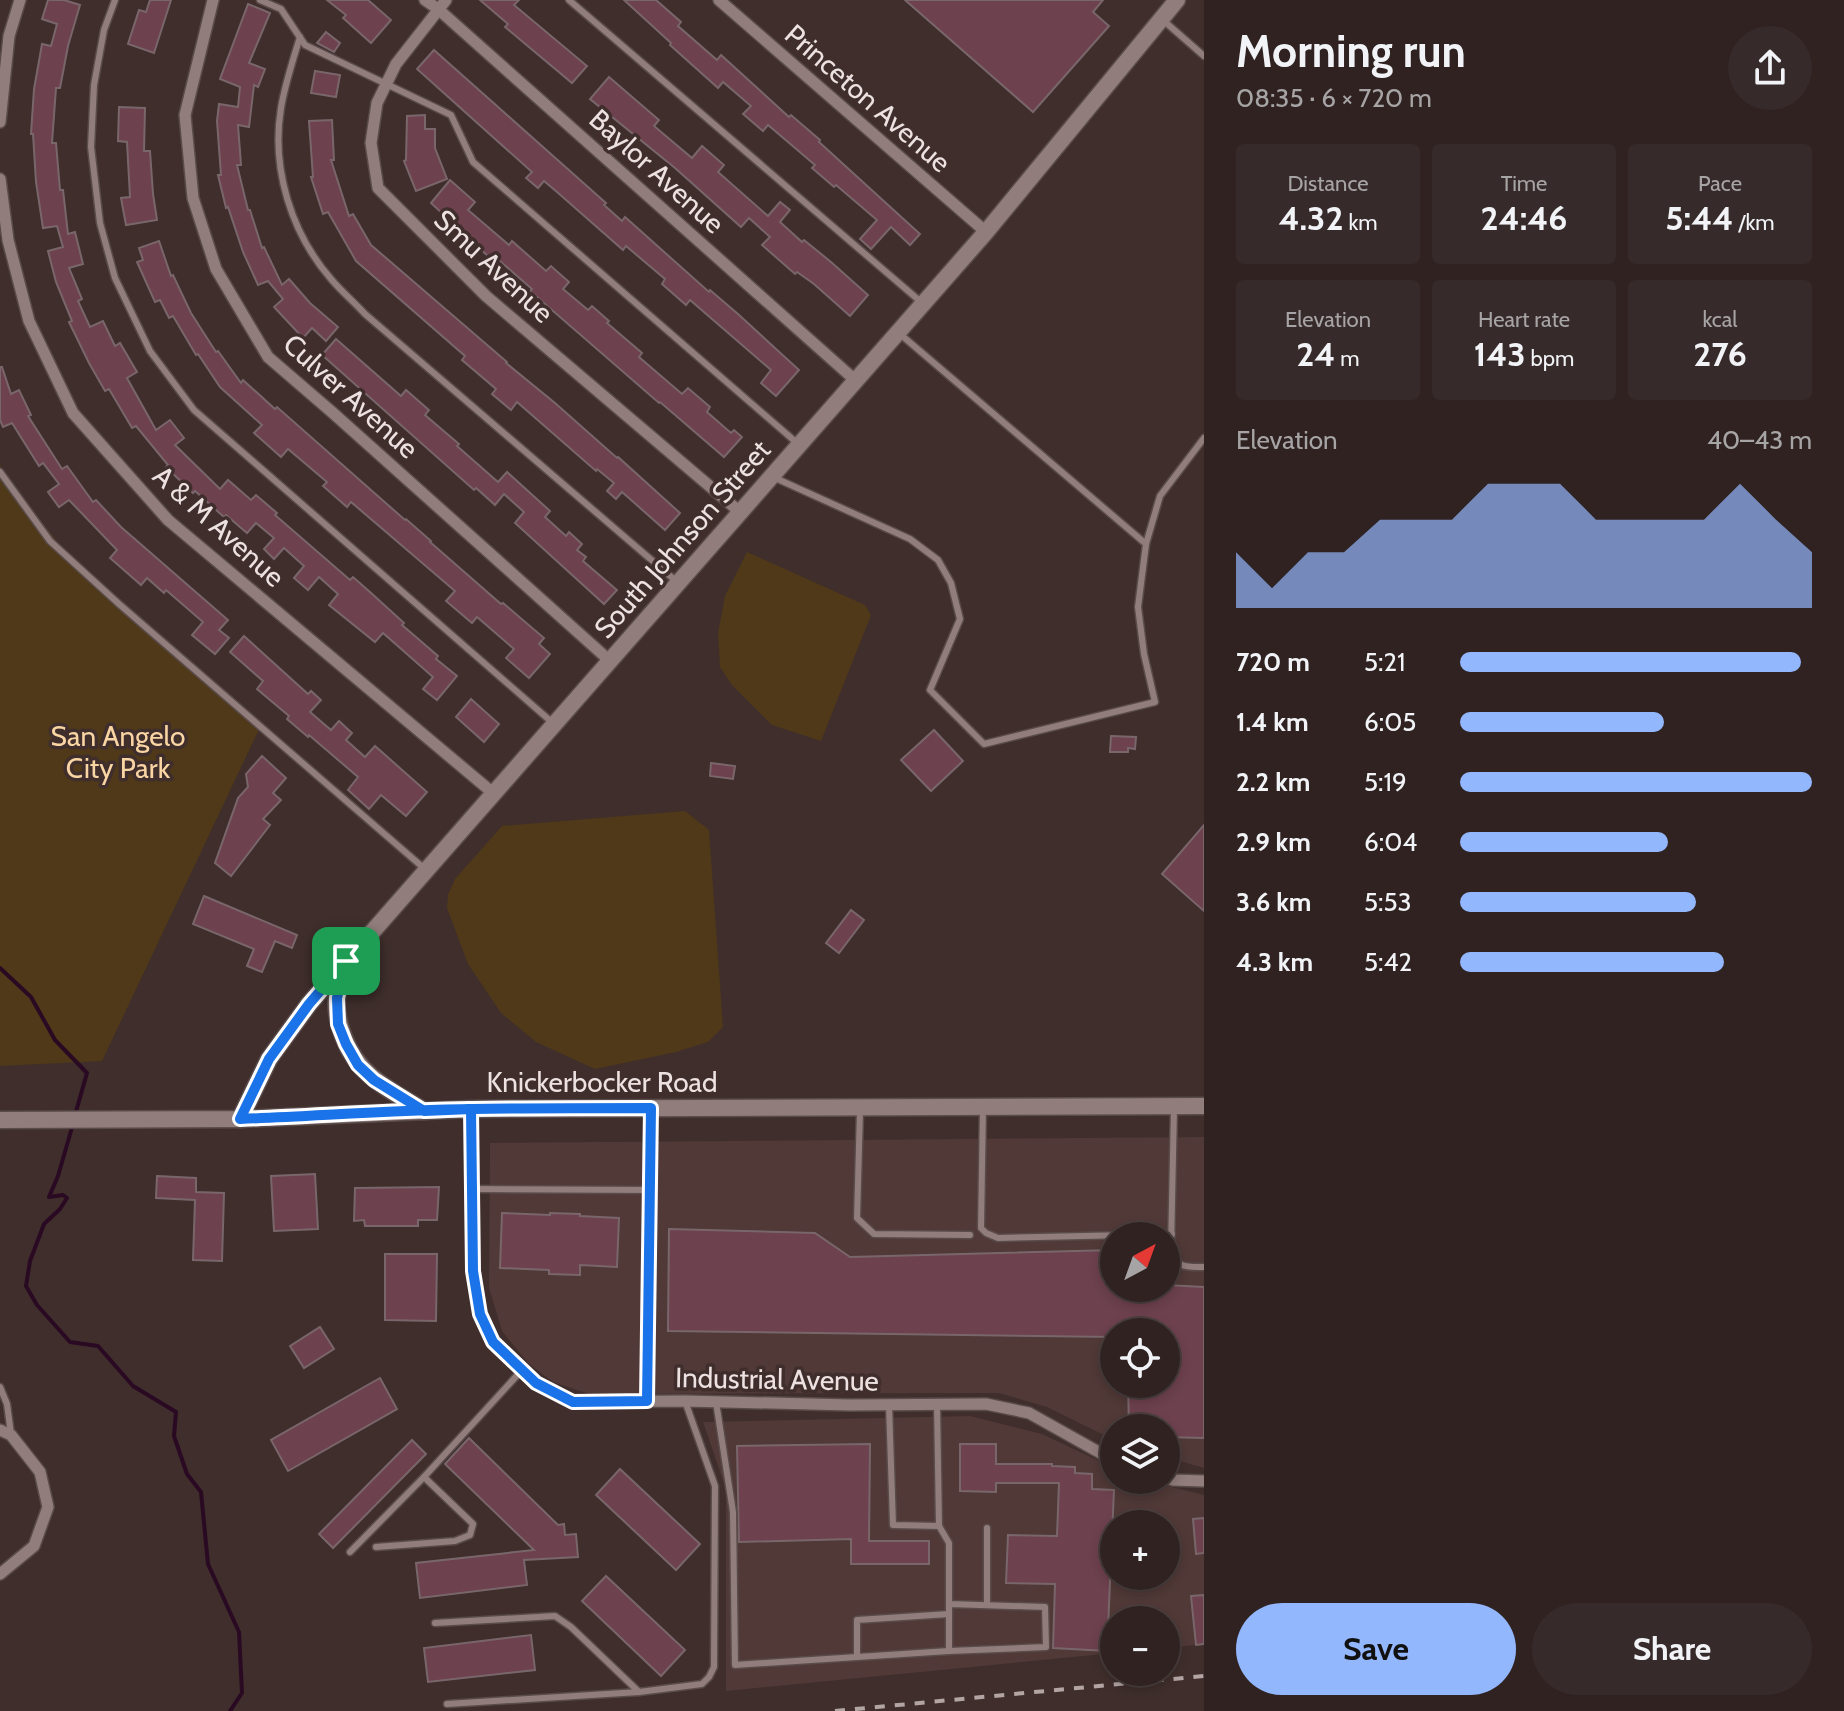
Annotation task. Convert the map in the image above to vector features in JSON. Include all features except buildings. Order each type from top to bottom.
[{"type":"main road","name":"South Johnson Street","points":[[240,1119],[269,1059],[309,1004],[986,232],[1177,0]]},
{"type":"main road","points":[[346,961],[337,998],[338,1024],[346,1044],[358,1065],[374,1080],[424,1111]]},
{"type":"main road","name":"Knickerbocker Road","points":[[0,1120],[240,1119],[471,1109],[1204,1106]]},
{"type":"street","points":[[0,122],[9,36],[20,0]]},
{"type":"street","name":"Culver Avenue","points":[[213,0],[185,115],[193,198],[216,269],[268,357],[610,661]]},
{"type":"street","name":"Baylor Avenue","points":[[425,0],[442,4],[855,380]]},
{"type":"street","name":"Princeton Avenue","points":[[719,0],[986,232]]},
{"type":"street","name":"Smu Avenue","points":[[442,4],[396,64],[377,103],[371,143],[378,188],[486,296],[740,512]]},
{"type":"street","name":"A & M Avenue","points":[[0,179],[8,240],[29,321],[73,413],[168,520],[493,793]]},
{"type":"street","name":"Industrial Avenue","points":[[471,1109],[473,1271],[480,1314],[493,1342],[536,1383],[573,1402],[986,1404],[1029,1413],[1100,1453]]},
{"type":"street","points":[[0,1574],[34,1546],[48,1507],[40,1472],[6,1433]]},
{"type":"street","points":[[1180,1480],[1204,1481]]},
{"type":"lane","points":[[115,0],[104,30],[94,85],[91,147],[100,223],[115,278],[150,351],[194,410],[554,724]]},
{"type":"lane","points":[[260,0],[281,9],[305,45],[451,115],[473,162],[799,444]]},
{"type":"lane","points":[[569,0],[923,304]]},
{"type":"lane","points":[[1161,19],[1204,56]]},
{"type":"lane","points":[[300,37],[281,109],[279,152],[284,194],[298,231],[329,277],[365,314],[678,583]]},
{"type":"lane","points":[[897,332],[1146,544]]},
{"type":"lane","points":[[771,476],[910,539],[938,560],[951,583],[960,619],[930,690],[984,744],[1155,702],[1138,607],[1146,544],[1160,496],[1204,438]]},
{"type":"lane","points":[[0,472],[50,541],[426,870]]},
{"type":"lane","points":[[1172,1222],[1174,1106]]},
{"type":"lane","points":[[860,1107],[857,1218],[874,1234],[970,1235]]},
{"type":"lane","points":[[983,1107],[981,1228],[998,1238],[1100,1236]]},
{"type":"lane","points":[[647,1401],[651,1108]]},
{"type":"lane","points":[[472,1189],[650,1190]]},
{"type":"lane","points":[[1180,1264],[1184,1267],[1204,1267]]},
{"type":"lane","points":[[350,1552],[522,1370]]},
{"type":"lane","points":[[0,1387],[7,1404],[6,1433]]},
{"type":"lane","points":[[447,1704],[639,1692],[702,1684],[709,1677],[714,1667],[715,1486],[685,1401]]},
{"type":"lane","points":[[716,1402],[733,1512],[735,1665],[1046,1647],[1045,1607],[949,1604]]},
{"type":"lane","points":[[937,1404],[939,1526],[949,1543],[949,1651]]},
{"type":"lane","points":[[889,1405],[893,1525],[939,1526]]},
{"type":"lane","points":[[376,1547],[455,1541],[470,1535],[473,1524],[424,1477]]},
{"type":"lane","points":[[987,1528],[987,1605]]},
{"type":"lane","points":[[857,1657],[857,1620],[949,1614]]},
{"type":"lane","points":[[435,1623],[555,1616],[571,1627],[639,1692]]},
{"type":"shaded area","points":[[1204,1137],[1204,1468],[1180,1461],[1180,1414],[1100,1414],[1100,1433],[1047,1407],[999,1393],[589,1394],[553,1382],[528,1363],[502,1331],[489,1288],[490,1143]]},
{"type":"shaded area","points":[[970,1416],[1042,1434],[1100,1461],[1100,1494],[1180,1494],[1180,1489],[1204,1495],[1204,1644],[1180,1647],[1180,1606],[1100,1606],[1100,1654],[726,1691],[726,1489],[703,1422]]},
{"type":"green space","name":"San Angelo City Park","points":[[0,465],[17,492],[65,551],[262,723],[102,1061],[0,1066]]},
{"type":"green space","points":[[747,552],[865,605],[871,615],[821,741],[772,725],[732,685],[720,667],[718,633],[725,596]]},
{"type":"green space","points":[[685,811],[709,830],[723,1027],[708,1042],[595,1069],[536,1042],[501,1013],[468,964],[447,908],[448,895],[455,879],[502,826]]},
{"type":"waterway","points":[[0,968],[31,997],[55,1040],[87,1073],[75,1115]]},
{"type":"waterway","points":[[73,1124],[49,1197],[63,1195],[67,1198],[44,1224],[30,1261],[26,1286],[37,1305],[70,1342],[98,1346],[133,1386],[176,1412],[174,1436],[187,1474],[201,1492],[208,1564],[239,1632],[242,1693],[230,1711]]},
{"type":"railway","points":[[835,1711],[1204,1676]]},
{"type":"route","points":[[346,961],[309,1004],[269,1059],[240,1119],[471,1109],[651,1108],[647,1401],[573,1402],[536,1383],[493,1342],[480,1314],[473,1271],[471,1109],[424,1111],[374,1080],[358,1065],[338,1024],[337,998],[346,961]]}]
